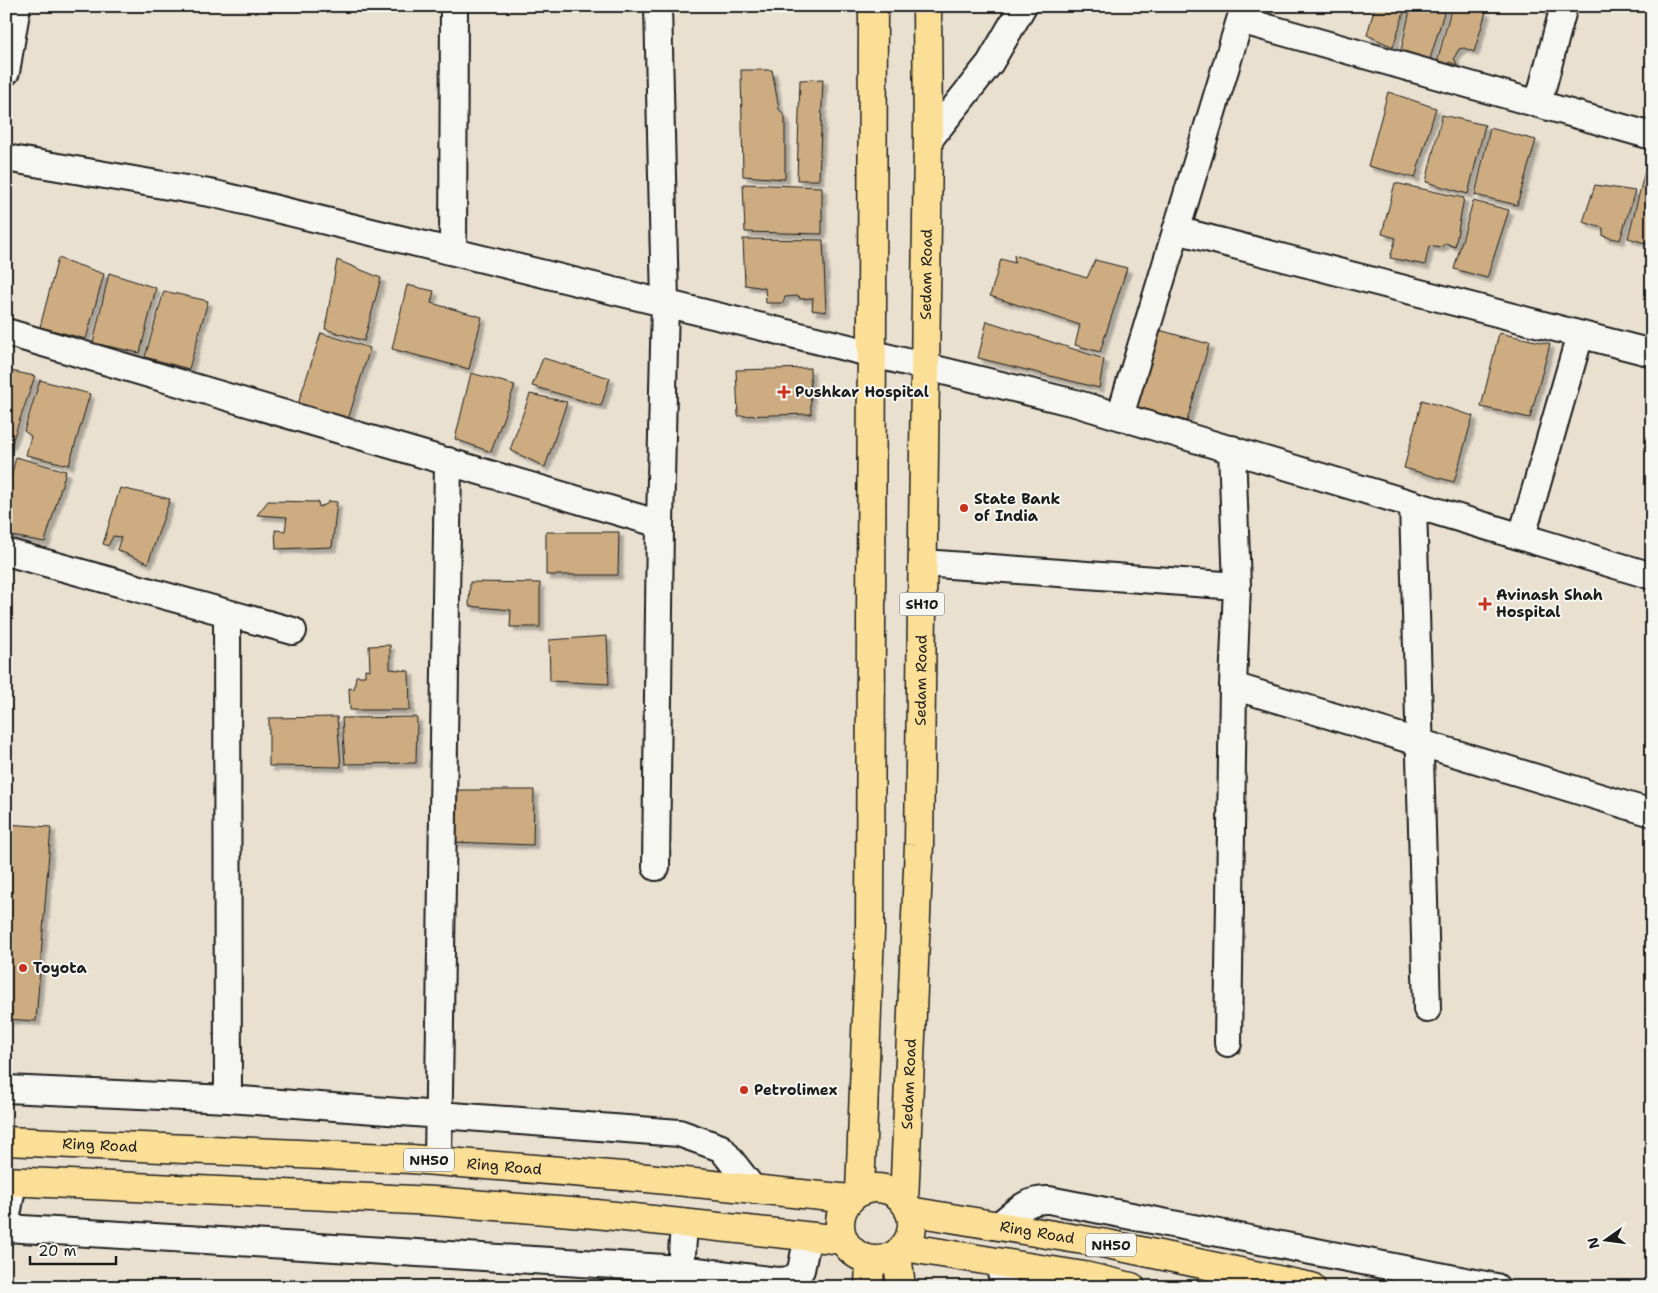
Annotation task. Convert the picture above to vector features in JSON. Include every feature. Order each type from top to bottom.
[{"type":"main road","points":[[869,1287],[870,1260],[850,1249],[844,1240],[840,1219],[855,1196],[870,931],[873,6]]},
{"type":"main road","name":"Sedam Road","points":[[906,1206],[919,845],[926,367],[927,6]]},
{"type":"main road","name":"Ring Road","points":[[6,1141],[438,1161],[647,1178],[754,1190],[855,1196],[879,1188],[897,1195],[906,1206],[998,1226],[1108,1244],[1311,1287]]},
{"type":"main road","points":[[10,1182],[434,1201],[596,1214],[844,1240]]},
{"type":"main road","points":[[900,1287],[901,1250],[911,1230],[906,1206]]},
{"type":"main road","name":"NH50","points":[[870,1260],[879,1260],[901,1250],[1002,1274],[1131,1287]]},
{"type":"street","points":[[6,72],[17,6]]},
{"type":"street","points":[[453,251],[454,6]]},
{"type":"street","points":[[656,867],[665,302],[658,6]]},
{"type":"street","points":[[928,141],[990,63],[1023,6]]},
{"type":"street","points":[[1538,104],[1564,6]]},
{"type":"street","points":[[1120,416],[1244,13],[1538,104],[1652,136]]},
{"type":"street","points":[[6,158],[215,194],[1075,403],[1652,576]]},
{"type":"street","points":[[1176,230],[1652,353]]},
{"type":"street","points":[[6,332],[660,524]]},
{"type":"street","points":[[1522,536],[1580,335]]},
{"type":"street","points":[[1228,1043],[1236,586],[1232,449]]},
{"type":"street","points":[[438,1161],[448,461]]},
{"type":"street","points":[[1413,504],[1418,742],[1427,1009]]},
{"type":"street","points":[[6,552],[293,631]]},
{"type":"street","points":[[923,563],[1236,586]]},
{"type":"street","points":[[227,613],[228,1099]]},
{"type":"street","points":[[1233,686],[1652,813]]},
{"type":"street","points":[[6,1089],[228,1099],[679,1133],[722,1148],[754,1190]]},
{"type":"street","points":[[6,1221],[10,1182]]},
{"type":"street","points":[[998,1226],[1025,1204],[1036,1200],[1049,1200],[1496,1287]]},
{"type":"street","points":[[680,1278],[684,1223]]},
{"type":"street","points":[[6,1228],[680,1278],[777,1281],[793,1280],[801,1270],[808,1236]]},
{"type":"building","points":[[1375,6],[1406,6],[1393,47],[1367,35]]},
{"type":"building","points":[[1411,6],[1446,6],[1430,59],[1401,50]]},
{"type":"building","points":[[1452,6],[1465,6],[1486,12],[1474,52],[1464,48],[1459,49],[1454,58],[1457,65],[1449,62],[1444,68],[1437,62]]},
{"type":"building","points":[[741,70],[772,70],[779,109],[785,117],[785,179],[743,176]]},
{"type":"building","points":[[823,79],[819,180],[797,180],[800,80]]},
{"type":"building","points":[[1388,92],[1436,108],[1415,178],[1368,166]]},
{"type":"building","points":[[1442,115],[1485,125],[1468,194],[1426,182]]},
{"type":"building","points":[[1490,128],[1536,140],[1517,205],[1475,195]]},
{"type":"building","points":[[1647,163],[1652,164],[1652,245],[1628,238]]},
{"type":"building","points":[[1395,183],[1464,198],[1455,247],[1446,243],[1440,248],[1429,246],[1425,265],[1390,258],[1396,238],[1382,234]]},
{"type":"building","points":[[743,184],[822,187],[822,234],[745,232]]},
{"type":"building","points":[[1595,185],[1635,191],[1620,240],[1603,236],[1603,228],[1583,222]]},
{"type":"building","points":[[1473,201],[1509,210],[1487,278],[1454,269]]},
{"type":"building","points":[[743,239],[823,240],[826,312],[812,310],[813,298],[785,297],[783,303],[766,303],[765,288],[745,285]]},
{"type":"building","points":[[1014,255],[1087,278],[1095,260],[1127,268],[1100,352],[1075,345],[1080,325],[990,296],[1001,259],[1015,263]]},
{"type":"building","points":[[58,258],[104,274],[86,339],[40,327]]},
{"type":"building","points":[[337,260],[381,278],[364,341],[325,329]]},
{"type":"building","points":[[109,273],[156,288],[140,353],[93,343]]},
{"type":"building","points":[[407,285],[434,291],[431,303],[482,317],[469,369],[392,349]]},
{"type":"building","points":[[164,291],[208,301],[189,369],[145,357]]},
{"type":"building","points":[[987,321],[1104,359],[1099,388],[978,358]]},
{"type":"building","points":[[1152,328],[1209,344],[1187,421],[1131,405]]},
{"type":"building","points":[[321,333],[370,348],[347,423],[298,404]]},
{"type":"building","points":[[1499,333],[1550,344],[1530,418],[1481,407]]},
{"type":"building","points":[[543,358],[610,378],[601,406],[532,386]]},
{"type":"building","points":[[810,368],[811,414],[738,416],[736,370]]},
{"type":"building","points":[[6,370],[35,376],[11,445],[6,444]]},
{"type":"building","points":[[471,373],[515,385],[491,452],[455,439]]},
{"type":"building","points":[[40,380],[90,394],[69,465],[26,455],[31,436],[24,431]]},
{"type":"building","points":[[530,394],[567,402],[545,467],[510,450]]},
{"type":"building","points":[[1422,400],[1473,416],[1454,482],[1404,468]]},
{"type":"building","points":[[16,457],[66,471],[45,542],[6,535],[6,497]]},
{"type":"building","points":[[120,488],[170,499],[148,563],[117,550],[121,537],[113,536],[108,546],[103,544]]},
{"type":"building","points":[[268,501],[318,502],[319,507],[327,504],[329,501],[337,502],[332,547],[276,549],[275,530],[285,531],[287,517],[257,515]]},
{"type":"building","points":[[546,532],[619,532],[618,575],[546,575]]},
{"type":"building","points":[[470,582],[540,583],[540,627],[510,627],[511,610],[469,606]]},
{"type":"building","points":[[607,636],[609,684],[550,681],[549,640]]},
{"type":"building","points":[[390,645],[390,669],[409,671],[410,710],[350,710],[349,688],[354,689],[356,676],[365,676],[365,669],[370,670],[369,646]]},
{"type":"building","points":[[337,717],[341,767],[269,766],[269,718]]},
{"type":"building","points":[[417,717],[416,763],[345,764],[342,718]]},
{"type":"building","points":[[452,790],[534,790],[533,845],[452,842]]},
{"type":"building","name":"Toyota","points":[[6,824],[51,827],[36,1021],[6,1019]]},
{"type":"place","name":"Pushkar Hospital","points":[[784,392]]},
{"type":"place","name":"State Bank of India","points":[[964,508]]},
{"type":"place","name":"Avinash Shah Hospital","points":[[1485,604]]},
{"type":"place","name":"Toyota","points":[[23,968]]},
{"type":"place","name":"Petrolimex","points":[[744,1090]]}]
